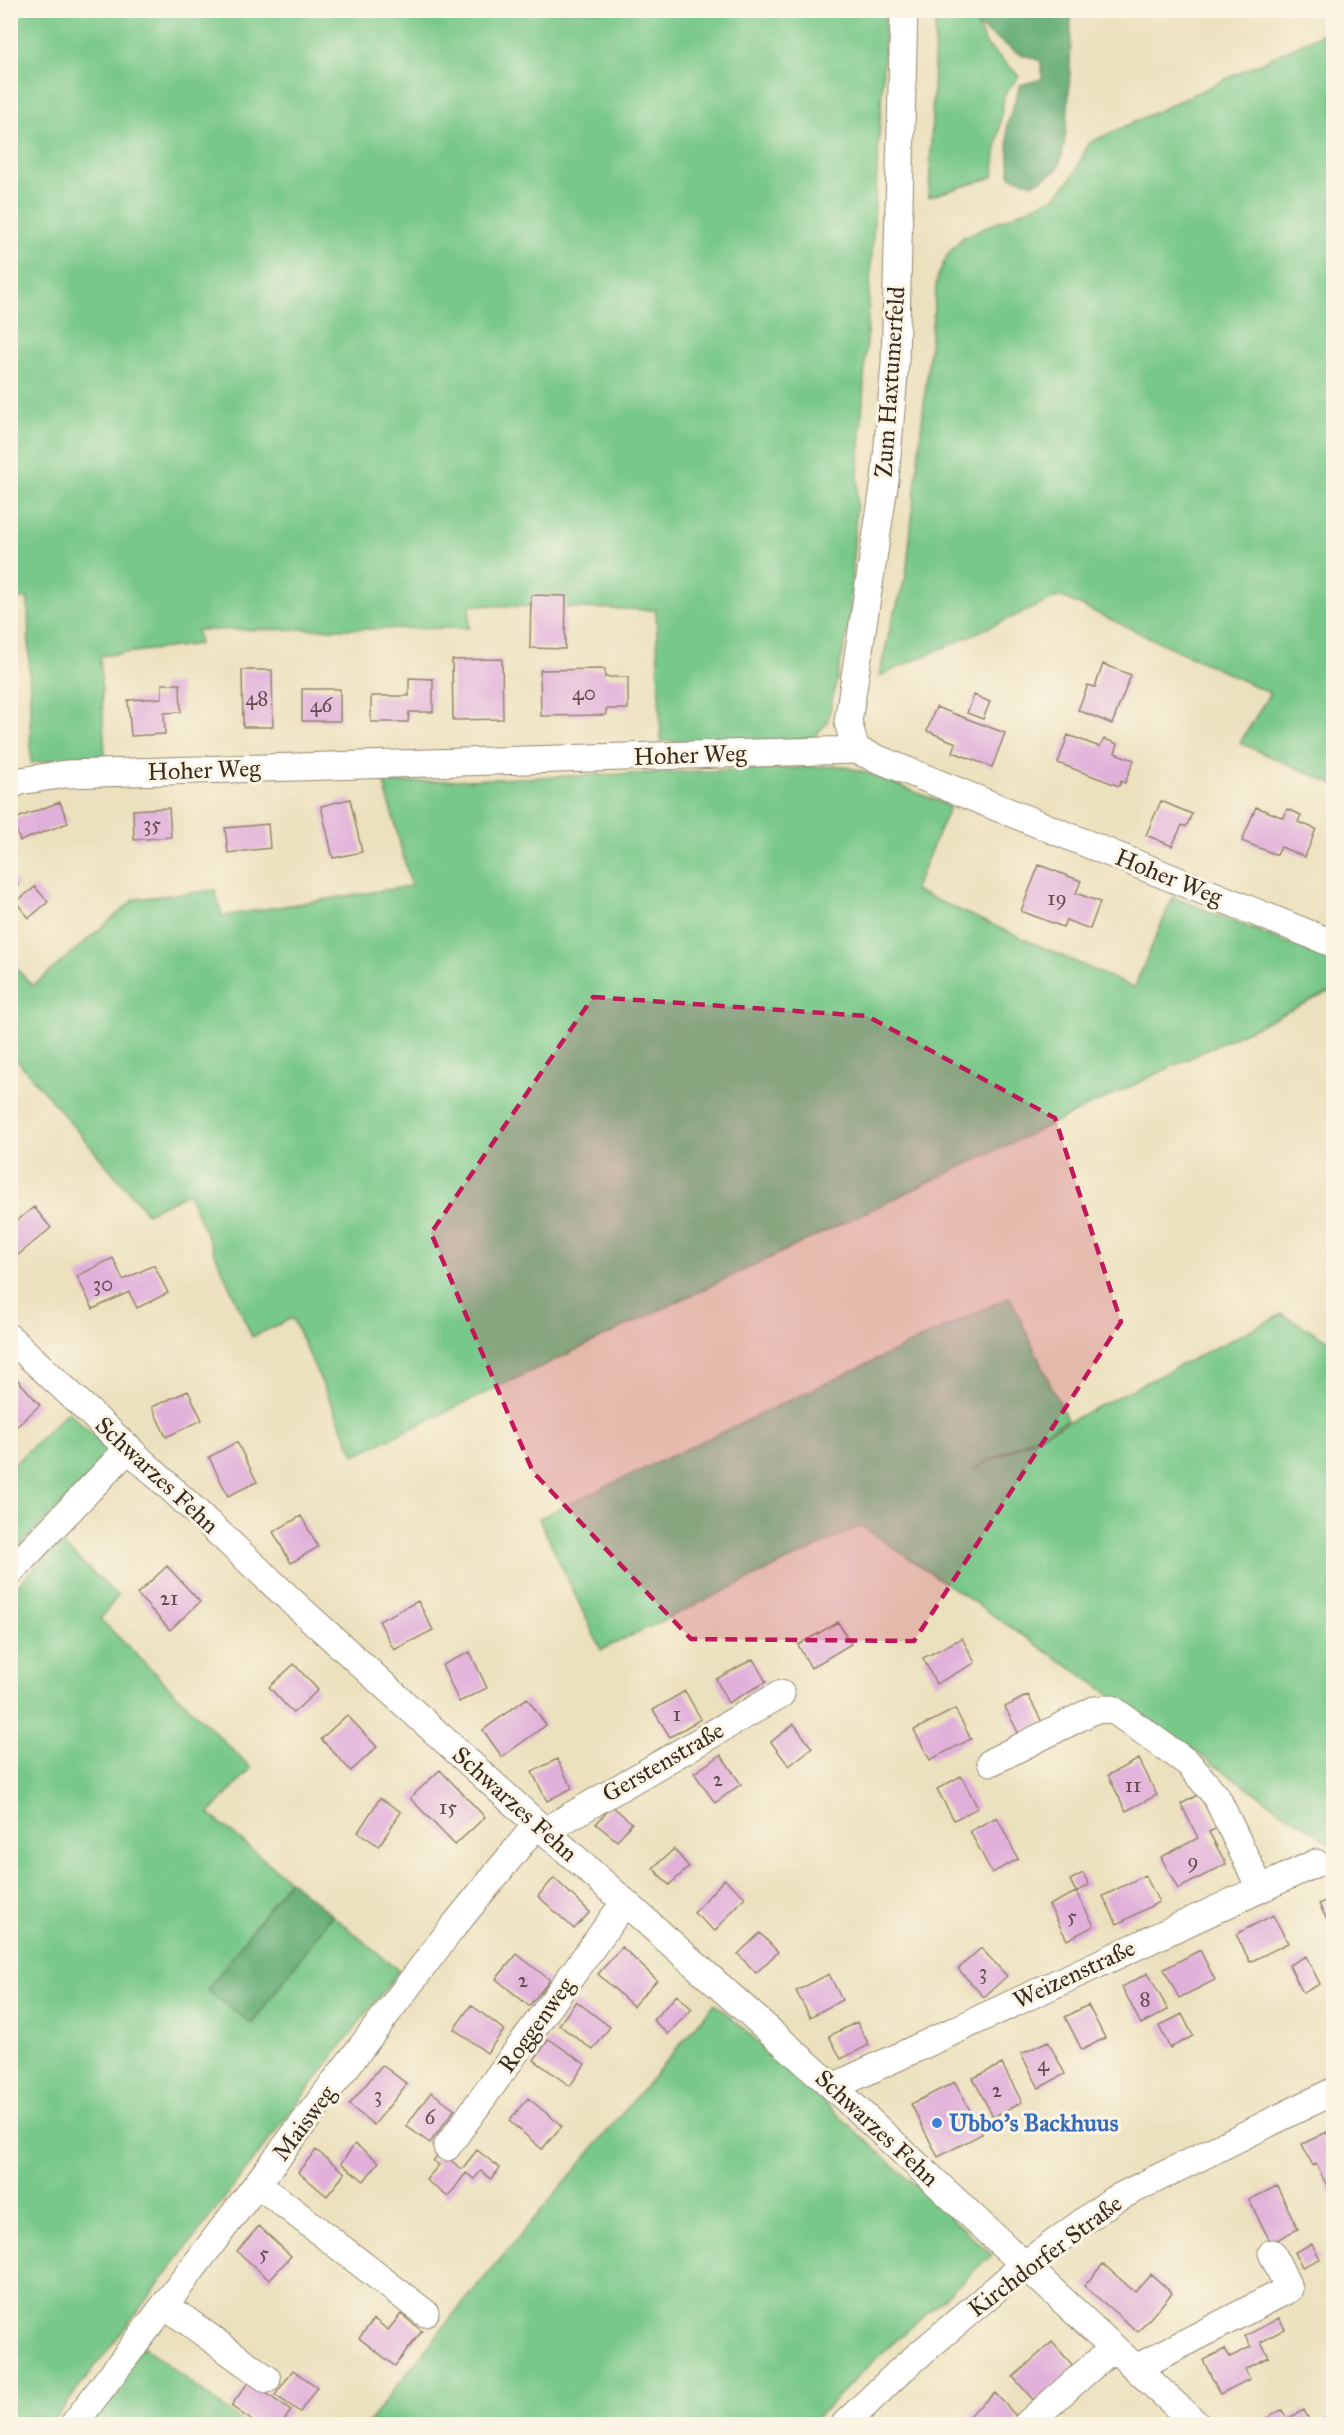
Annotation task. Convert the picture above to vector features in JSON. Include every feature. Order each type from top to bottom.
[{"type":"street","name":"Zum Haxtumerfeld","points":[[856,750],[848,722],[885,480],[895,363],[904,10]]},
{"type":"street","name":"Hoher Weg","points":[[10,786],[20,781],[66,774],[856,750],[1334,944]]},
{"type":"street","name":"Schwarzes Fehn","points":[[10,1338],[297,1606],[541,1828],[833,2087],[1196,2424]]},
{"type":"street","points":[[10,1572],[129,1448]]},
{"type":"street","name":"Gerstenstraße","points":[[541,1828],[781,1694]]},
{"type":"street","points":[[991,1762],[1094,1710],[1112,1709],[1188,1763],[1216,1796],[1260,1888]]},
{"type":"street","name":"Maisweg","points":[[74,2424],[449,1932],[541,1828]]},
{"type":"street","name":"Weizenstraße","points":[[833,2087],[1316,1863]]},
{"type":"street","name":"Roggenweg","points":[[447,2147],[625,1902]]},
{"type":"street","name":"Kirchdorfer Straße","points":[[845,2424],[901,2370],[1024,2265],[1113,2200],[1334,2091]]},
{"type":"street","points":[[258,2184],[425,2313]]},
{"type":"street","points":[[1136,2368],[1289,2289],[1272,2253]]},
{"type":"street","points":[[165,2305],[267,2379]]},
{"type":"street","points":[[1027,2424],[1113,2348]]},
{"type":"highlighted area","points":[[593,997],[867,1016],[1055,1118],[1121,1322],[914,1641],[691,1639],[533,1472],[431,1233]]},
{"type":"green space","points":[[10,11],[885,11],[849,626],[827,723],[814,737],[778,743],[661,741],[656,610],[470,605],[469,628],[197,630],[199,644],[100,656],[105,755],[31,763],[28,599],[10,598]]},
{"type":"green space","points":[[936,11],[970,11],[986,44],[1019,76],[1004,95],[993,177],[929,197]]},
{"type":"green space","points":[[976,11],[1071,11],[1065,141],[1057,169],[1033,184],[1010,176],[1007,125],[1020,85],[1042,79],[1041,61],[1018,53],[978,26]]},
{"type":"green space","points":[[1333,29],[1333,784],[1240,743],[1270,693],[1060,596],[879,676],[906,576],[937,278],[948,254],[963,237],[1055,197],[1073,176],[1089,143]]},
{"type":"green space","points":[[842,766],[868,773],[950,806],[914,890],[1134,988],[1173,897],[1333,961],[1333,990],[355,1455],[292,1318],[252,1337],[188,1193],[147,1213],[11,1053],[11,963],[33,986],[135,899],[215,890],[222,916],[411,886],[384,783]]},
{"type":"green space","points":[[1010,1297],[1067,1420],[974,1469],[1282,1314],[1333,1343],[1333,1845],[861,1526],[601,1650],[539,1518]]},
{"type":"green space","points":[[68,1411],[112,1453],[11,1555],[11,1467]]},
{"type":"green space","points":[[60,1542],[118,1596],[100,1619],[251,1768],[209,1814],[289,1880],[208,1990],[252,2024],[332,1915],[399,1971],[51,2424],[11,2424],[11,1592]]},
{"type":"green space","points":[[289,1880],[332,1915],[252,2024],[207,1990]]},
{"type":"green space","points":[[715,2003],[992,2255],[872,2362],[811,2424],[367,2424],[445,2325]]},
{"type":"green space","points":[[143,2346],[245,2424],[86,2424]]},
{"type":"building","points":[[531,595],[566,596],[565,649],[530,648]]},
{"type":"building","points":[[502,659],[503,719],[453,720],[452,660]]},
{"type":"building","points":[[1103,664],[1131,675],[1112,724],[1078,710],[1088,685],[1095,687]]},
{"type":"building","points":[[605,669],[605,677],[628,677],[628,709],[606,709],[606,715],[541,716],[540,670]]},
{"type":"building","points":[[242,670],[272,670],[273,727],[243,727]]},
{"type":"building","points":[[409,678],[433,679],[433,712],[409,712],[408,722],[371,722],[371,696],[409,696]]},
{"type":"building","points":[[162,684],[180,684],[181,712],[164,713],[165,734],[131,736],[128,700],[162,698]]},
{"type":"building","points":[[302,689],[340,689],[340,721],[302,721]]},
{"type":"building","points":[[974,695],[990,702],[983,719],[967,713]]},
{"type":"building","points":[[936,707],[1005,733],[992,767],[953,752],[956,743],[927,731]]},
{"type":"building","points":[[1068,735],[1100,747],[1104,739],[1118,744],[1115,753],[1134,760],[1125,783],[1121,781],[1119,786],[1058,763]]},
{"type":"building","points":[[350,799],[362,852],[333,858],[321,806]]},
{"type":"building","points":[[1161,801],[1192,814],[1186,827],[1182,825],[1172,846],[1146,835]]},
{"type":"building","points":[[60,802],[68,823],[20,841],[12,820]]},
{"type":"building","points":[[1256,807],[1284,818],[1287,809],[1301,815],[1298,822],[1316,829],[1305,857],[1281,847],[1277,855],[1242,841]]},
{"type":"building","points":[[169,808],[171,837],[134,840],[133,810]]},
{"type":"building","points":[[268,824],[270,848],[228,853],[225,828]]},
{"type":"building","points":[[1039,865],[1081,881],[1076,893],[1100,902],[1090,929],[1066,920],[1063,927],[1021,911]]},
{"type":"building","points":[[10,875],[18,885],[10,892]]},
{"type":"building","points":[[35,887],[48,902],[29,918],[16,902]]},
{"type":"building","points":[[34,1207],[51,1228],[12,1260],[10,1226]]},
{"type":"building","points":[[113,1258],[123,1280],[154,1265],[168,1293],[137,1308],[129,1292],[93,1309],[77,1276]]},
{"type":"building","points":[[17,1379],[40,1405],[17,1426],[10,1419],[10,1385]]},
{"type":"building","points":[[188,1391],[202,1420],[166,1437],[152,1407]]},
{"type":"building","points":[[237,1442],[257,1482],[228,1496],[209,1457]]},
{"type":"building","points":[[301,1516],[318,1547],[291,1563],[273,1532]]},
{"type":"building","points":[[167,1566],[200,1602],[170,1630],[137,1594]]},
{"type":"building","points":[[418,1601],[433,1630],[394,1650],[379,1621]]},
{"type":"building","points":[[838,1622],[851,1644],[811,1668],[798,1645]]},
{"type":"building","points":[[962,1638],[975,1663],[936,1684],[923,1658]]},
{"type":"building","points":[[470,1652],[487,1688],[459,1702],[442,1665]]},
{"type":"building","points":[[753,1659],[766,1682],[728,1703],[716,1679]]},
{"type":"building","points":[[294,1664],[318,1690],[293,1713],[269,1687]]},
{"type":"building","points":[[685,1691],[701,1719],[670,1737],[653,1710]]},
{"type":"building","points":[[1028,1695],[1044,1726],[1021,1738],[1005,1707]]},
{"type":"building","points":[[527,1698],[546,1725],[502,1757],[483,1730]]},
{"type":"building","points":[[955,1709],[971,1739],[930,1760],[914,1730]]},
{"type":"building","points":[[347,1715],[377,1747],[351,1771],[321,1739]]},
{"type":"building","points":[[794,1724],[812,1748],[789,1766],[771,1742]]},
{"type":"building","points":[[721,1755],[741,1784],[715,1803],[694,1773]]},
{"type":"building","points":[[557,1759],[572,1788],[547,1801],[532,1772]]},
{"type":"building","points":[[1139,1759],[1157,1795],[1126,1811],[1108,1775]]},
{"type":"building","points":[[440,1770],[485,1817],[455,1845],[410,1798]]},
{"type":"building","points":[[961,1776],[978,1808],[954,1820],[937,1789]]},
{"type":"building","points":[[1199,1794],[1217,1828],[1209,1832],[1226,1864],[1178,1889],[1161,1857],[1198,1838],[1181,1804]]},
{"type":"building","points":[[380,1798],[401,1812],[379,1846],[358,1832]]},
{"type":"building","points":[[612,1806],[632,1823],[617,1841],[596,1824]]},
{"type":"building","points":[[997,1817],[1018,1859],[992,1873],[970,1831]]},
{"type":"building","points":[[674,1849],[689,1867],[669,1885],[653,1868]]},
{"type":"building","points":[[1083,1873],[1089,1885],[1076,1892],[1070,1880]]},
{"type":"building","points":[[1145,1875],[1159,1902],[1117,1924],[1103,1896]]},
{"type":"building","points":[[554,1878],[590,1912],[574,1929],[538,1896]]},
{"type":"building","points":[[724,1879],[745,1897],[715,1931],[694,1913]]},
{"type":"building","points":[[1076,1892],[1094,1926],[1067,1940],[1049,1905]]},
{"type":"building","points":[[1334,1897],[1334,1933],[1319,1904]]},
{"type":"building","points":[[1273,1915],[1288,1943],[1250,1962],[1236,1934]]},
{"type":"building","points":[[760,1933],[778,1952],[756,1973],[738,1954]]},
{"type":"building","points":[[622,1947],[657,1980],[633,2006],[598,1974]]},
{"type":"building","points":[[981,1948],[1007,1976],[984,1997],[958,1969]]},
{"type":"building","points":[[1200,1950],[1215,1980],[1179,1998],[1164,1969]]},
{"type":"building","points":[[517,1954],[550,1980],[529,2006],[496,1979]]},
{"type":"building","points":[[1306,1956],[1320,1984],[1303,1993],[1289,1965]]},
{"type":"building","points":[[1148,1973],[1168,2010],[1141,2024],[1122,1987]]},
{"type":"building","points":[[829,1974],[842,2000],[810,2017],[796,1991]]},
{"type":"building","points":[[677,1995],[692,2009],[668,2034],[653,2020]]},
{"type":"building","points":[[576,2001],[610,2027],[593,2050],[559,2025]]},
{"type":"building","points":[[471,2005],[504,2030],[487,2053],[454,2029]]},
{"type":"building","points":[[1088,2005],[1105,2038],[1082,2050],[1065,2017]]},
{"type":"building","points":[[1182,2014],[1193,2036],[1170,2048],[1159,2026]]},
{"type":"building","points":[[857,2022],[869,2045],[841,2059],[829,2036]]},
{"type":"building","points":[[549,2039],[585,2064],[570,2086],[534,2060]]},
{"type":"building","points":[[1048,2041],[1065,2074],[1039,2088],[1021,2054]]},
{"type":"building","points":[[1002,2064],[1022,2102],[993,2117],[973,2078]]},
{"type":"building","points":[[382,2065],[407,2084],[374,2125],[349,2105]]},
{"type":"building","points":[[955,2082],[982,2134],[938,2157],[911,2104]]},
{"type":"building","points":[[431,2092],[455,2109],[430,2143],[406,2126]]},
{"type":"building","points":[[528,2098],[562,2126],[542,2149],[509,2121]]},
{"type":"building","points":[[1327,2132],[1334,2144],[1334,2200],[1316,2164],[1313,2166],[1302,2144]]},
{"type":"building","points":[[355,2144],[379,2162],[364,2181],[341,2163]]},
{"type":"building","points":[[316,2150],[345,2173],[327,2196],[298,2172]]},
{"type":"building","points":[[477,2150],[500,2168],[491,2179],[481,2171],[474,2179],[466,2173],[448,2197],[426,2180],[439,2165],[433,2161],[440,2152],[462,2169]]},
{"type":"building","points":[[1277,2186],[1298,2229],[1271,2243],[1249,2200]]},
{"type":"building","points":[[259,2226],[291,2256],[269,2280],[237,2251]]},
{"type":"building","points":[[1312,2244],[1320,2259],[1302,2267],[1295,2252]]},
{"type":"building","points":[[1103,2264],[1135,2292],[1151,2274],[1172,2293],[1138,2332],[1084,2286]]},
{"type":"building","points":[[401,2314],[422,2331],[395,2366],[359,2338],[374,2319],[388,2330]]},
{"type":"building","points":[[1279,2318],[1285,2329],[1261,2342],[1269,2357],[1245,2369],[1250,2379],[1220,2394],[1203,2360],[1225,2349],[1230,2357],[1251,2347],[1245,2336]]},
{"type":"building","points":[[1052,2342],[1074,2367],[1035,2402],[1013,2377]]},
{"type":"building","points":[[293,2370],[317,2387],[300,2412],[275,2395]]},
{"type":"building","points":[[249,2381],[291,2411],[281,2424],[257,2424],[231,2406]]},
{"type":"building","points":[[995,2393],[1018,2418],[1011,2424],[959,2424]]},
{"type":"building","points":[[1282,2410],[1287,2419],[1304,2410],[1311,2424],[1269,2424],[1266,2418]]},
{"type":"building","points":[[1334,2416],[1334,2424],[1316,2424]]},
{"type":"place","name":"Ubbo's Backhuus","points":[[937,2123]]}]
